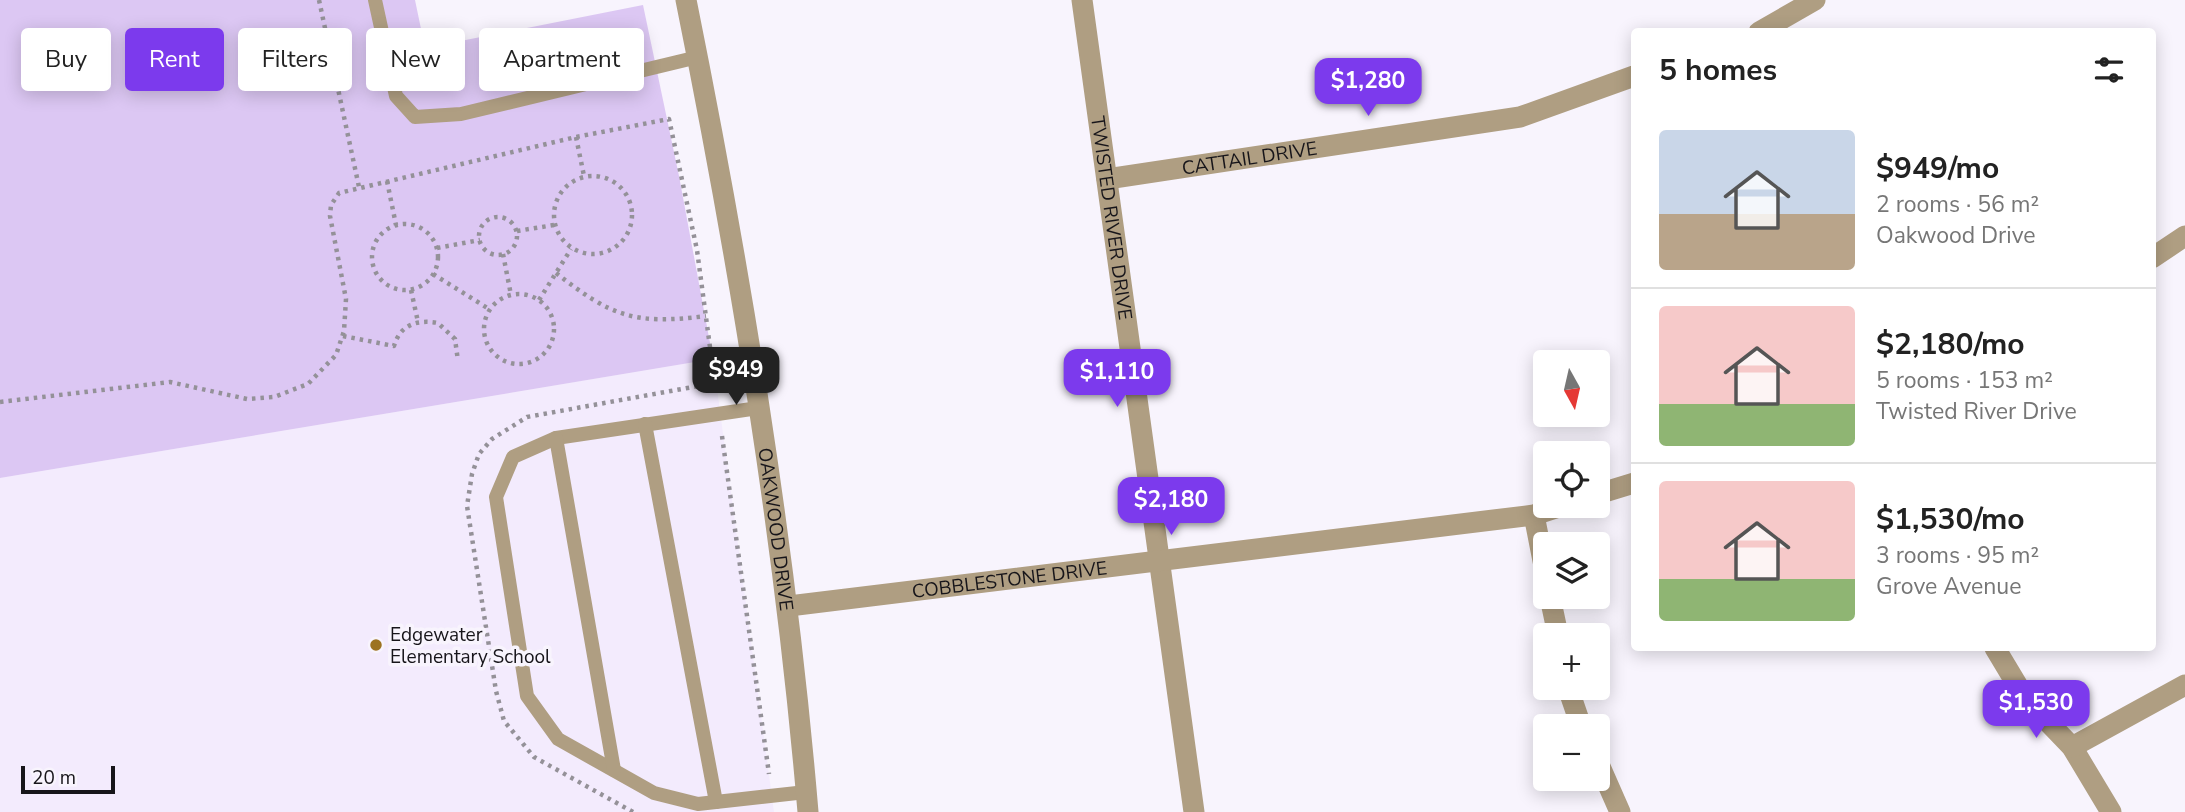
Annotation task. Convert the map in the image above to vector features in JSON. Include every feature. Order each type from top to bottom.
[{"type":"street","name":"OAKWOOD DRIVE","points":[[686,0],[721,174],[789,606],[807,802]]},
{"type":"street","name":"TWISTED RIVER DRIVE","points":[[1082,0],[1194,812]]},
{"type":"street","points":[[1766,28],[1815,0]]},
{"type":"street","name":"CATTAIL DRIVE","points":[[1107,179],[1520,117],[1631,77]]},
{"type":"street","points":[[2156,255],[2185,236]]},
{"type":"street","points":[[1610,490],[1631,484]]},
{"type":"street","name":"COBBLESTONE DRIVE","points":[[789,606],[1533,515]]},
{"type":"street","points":[[1997,651],[2025,698],[2072,747],[2111,812]]},
{"type":"street","points":[[2072,747],[2185,685]]},
{"type":"street","points":[[1610,789],[1620,812]]},
{"type":"lane","points":[[375,0],[396,96],[415,117],[461,114],[698,57]]},
{"type":"lane","points":[[758,408],[556,438],[513,457],[496,497],[527,696],[558,739],[654,793],[698,804],[772,796],[807,802]]},
{"type":"lane","points":[[645,424],[716,803]]},
{"type":"lane","points":[[556,438],[614,770]]},
{"type":"path","points":[[319,0],[359,187]]},
{"type":"path","points":[[0,402],[170,382],[247,398],[274,397],[308,384],[336,355],[343,336],[346,299],[330,216],[331,205],[339,192],[576,137],[669,120],[697,250],[772,796]]},
{"type":"path","points":[[576,137],[584,176]]},
{"type":"path","points":[[584,176],[600,176],[614,181],[628,200],[632,222],[626,237],[615,248],[601,254],[585,254],[571,249],[560,238],[554,225],[553,208],[559,194],[570,183],[584,176]]},
{"type":"path","points":[[387,181],[396,225]]},
{"type":"path","points":[[496,217],[510,221],[517,231],[513,248],[503,254],[486,251],[480,240],[483,225],[496,217]]},
{"type":"path","points":[[396,225],[414,225],[425,230],[437,248],[437,266],[433,274],[421,286],[411,289],[396,290],[384,283],[375,273],[371,261],[372,248],[378,236],[396,225]]},
{"type":"path","points":[[517,231],[554,225]]},
{"type":"path","points":[[437,248],[480,240]]},
{"type":"path","points":[[539,300],[571,249]]},
{"type":"path","points":[[503,254],[510,295]]},
{"type":"path","points":[[556,273],[588,298],[637,320],[670,321],[706,316]]},
{"type":"path","points":[[433,274],[489,310]]},
{"type":"path","points":[[411,289],[418,322]]},
{"type":"path","points":[[510,295],[526,295],[539,300],[554,322],[548,349],[538,359],[525,364],[499,358],[489,348],[484,336],[484,322],[489,310],[499,300],[510,295]]},
{"type":"path","points":[[343,336],[394,346],[404,328],[418,322],[438,323],[448,329],[455,339],[458,361]]},
{"type":"path","points":[[633,812],[534,757],[504,721],[496,691],[467,506],[472,474],[479,454],[492,439],[527,417],[715,383]]},
{"type":"shaded area","points":[[0,0],[415,0],[421,28],[366,28],[366,91],[465,91],[465,40],[479,37],[479,91],[644,91],[644,28],[526,28],[643,5],[679,176],[713,359],[0,478]]},
{"type":"shaded area","name":"Edgewater Elementary School","points":[[713,359],[774,812],[0,812],[0,478]]},
{"type":"place","name":"Edgewater Elementary School","points":[[376,645]]}]
